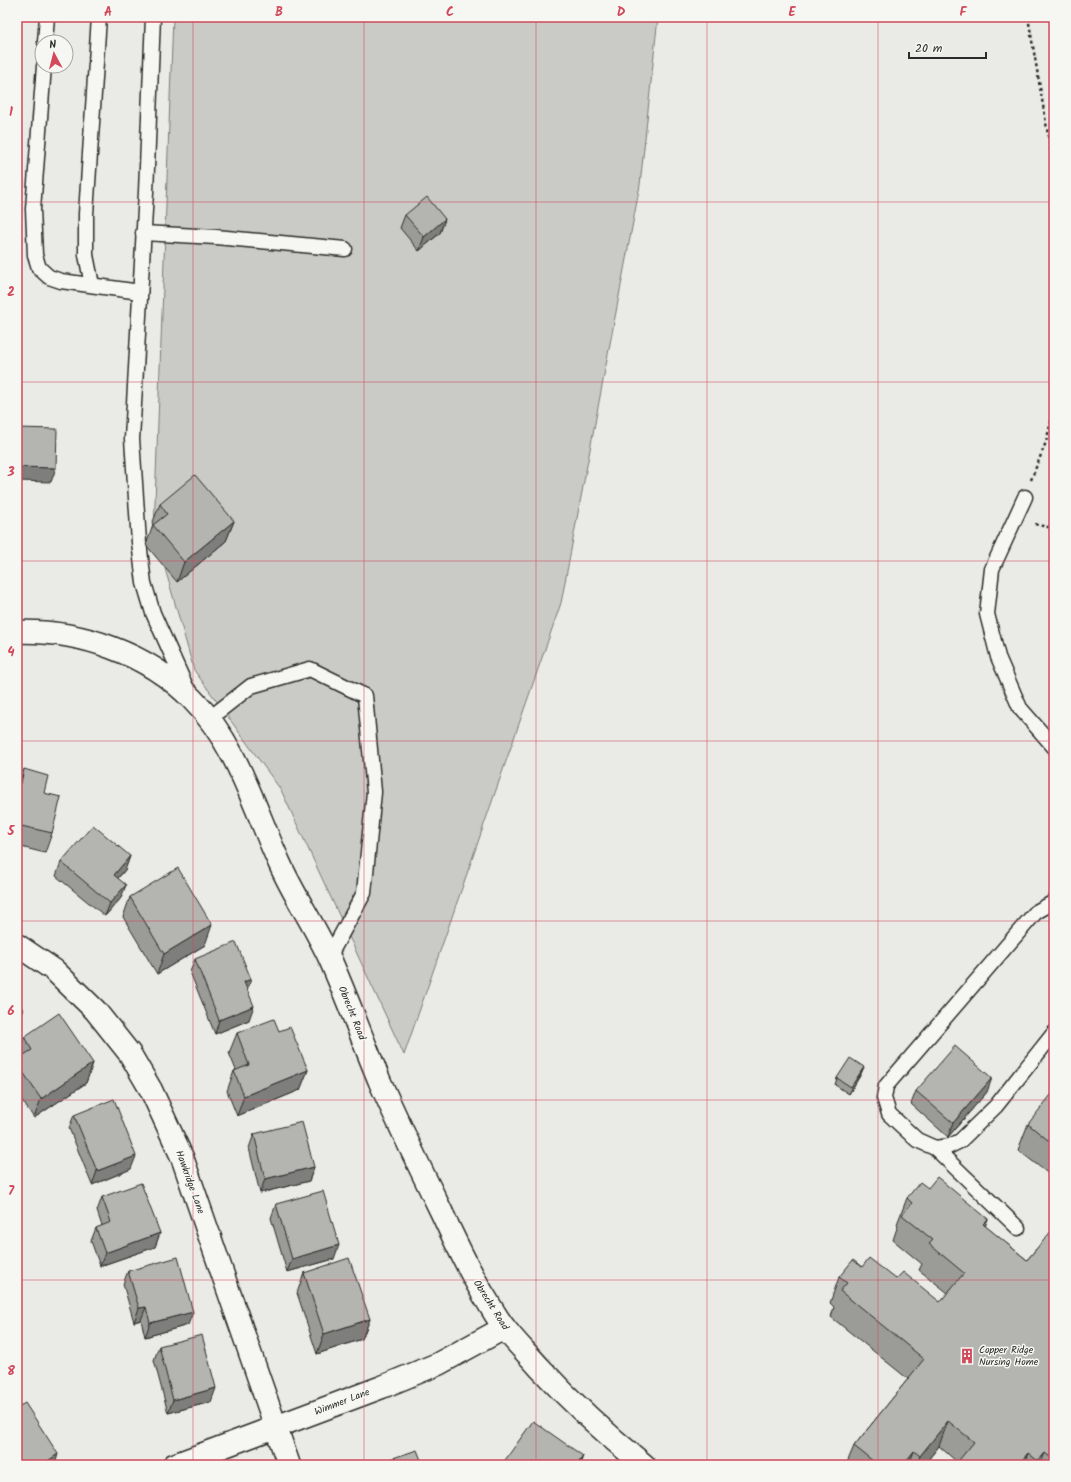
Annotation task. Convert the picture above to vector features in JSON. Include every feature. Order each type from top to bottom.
[{"type":"street","name":"Obrecht Road","points":[[17,632],[69,635],[105,645],[139,660],[168,678],[190,697],[210,718],[244,778],[279,864],[329,957],[417,1163],[464,1259],[482,1292],[504,1328],[566,1396],[611,1439],[644,1465]]},
{"type":"street","name":"Hawkridge Lane","points":[[17,945],[54,970],[95,1010],[130,1054],[152,1090],[182,1157],[289,1465]]},
{"type":"street","name":"Wimmer Lane","points":[[174,1465],[382,1387],[438,1364],[504,1328]]},
{"type":"lane","points":[[46,34],[47,17]]},
{"type":"lane","points":[[92,285],[86,254],[86,214],[99,17]]},
{"type":"lane","points":[[153,17],[132,439],[139,542],[144,583],[153,613],[190,697]]},
{"type":"lane","points":[[43,74],[33,210],[35,255],[38,268],[49,277],[61,281],[140,292]]},
{"type":"lane","points":[[143,233],[216,237],[345,249]]},
{"type":"lane","points":[[1025,497],[992,569],[987,614],[998,657],[1020,708],[1054,747]]},
{"type":"lane","points":[[210,718],[251,686],[310,669],[365,696],[374,792],[364,893],[329,957]]},
{"type":"lane","points":[[1018,1228],[934,1148],[917,1140],[889,1114],[884,1098],[886,1086],[1036,912],[1054,902]]},
{"type":"lane","points":[[934,1148],[950,1146],[960,1141],[996,1106],[1054,1033]]},
{"type":"path","points":[[1028,17],[1054,170]]},
{"type":"path","points":[[1025,497],[1046,442],[1054,410]]},
{"type":"shaded area","points":[[173,17],[658,17],[640,185],[561,603],[404,1055],[281,790],[194,670],[154,530]]},
{"type":"building","points":[[427,197],[445,219],[424,237],[405,215]]},
{"type":"building","points":[[17,428],[57,429],[56,468],[17,467]]},
{"type":"building","points":[[195,475],[234,521],[184,562],[153,525],[167,514],[160,504]]},
{"type":"building","points":[[24,769],[48,776],[44,793],[61,797],[52,833],[17,825],[17,782],[21,783]]},
{"type":"building","points":[[93,825],[130,856],[114,875],[126,885],[110,903],[61,862]]},
{"type":"building","points":[[178,868],[212,925],[164,954],[130,897]]},
{"type":"building","points":[[236,942],[251,979],[244,982],[254,1006],[219,1020],[195,959]]},
{"type":"building","points":[[17,1005],[23,1009],[17,1016]]},
{"type":"building","points":[[59,1013],[93,1063],[41,1099],[17,1063],[17,1059],[32,1050],[24,1037]]},
{"type":"building","points":[[274,1019],[279,1031],[290,1027],[308,1070],[244,1096],[234,1071],[249,1065],[237,1033]]},
{"type":"building","points":[[955,1046],[992,1078],[953,1123],[916,1091]]},
{"type":"building","points":[[850,1058],[864,1067],[851,1087],[837,1078]]},
{"type":"building","points":[[1051,1095],[1054,1098],[1054,1145],[1028,1124]]},
{"type":"building","points":[[114,1099],[136,1156],[97,1171],[74,1115]]},
{"type":"building","points":[[302,1122],[314,1167],[265,1179],[254,1134]]},
{"type":"building","name":"Copper Ridge Nursing Home","points":[[937,1177],[988,1219],[983,1224],[1027,1260],[1054,1228],[1054,1460],[1045,1453],[1038,1461],[1028,1453],[1018,1465],[955,1465],[974,1442],[948,1421],[920,1456],[914,1451],[903,1465],[878,1465],[854,1446],[924,1359],[840,1291],[847,1283],[839,1277],[853,1260],[862,1267],[869,1258],[896,1279],[903,1272],[940,1302],[964,1273],[929,1244],[933,1240],[902,1215],[912,1203],[907,1198],[920,1182],[928,1188]]},
{"type":"building","points":[[141,1183],[160,1233],[105,1253],[96,1228],[111,1222],[102,1197]]},
{"type":"building","points":[[323,1191],[339,1245],[292,1259],[276,1204]]},
{"type":"building","points":[[178,1257],[193,1312],[150,1323],[146,1307],[139,1308],[128,1271]]},
{"type":"building","points":[[349,1258],[370,1319],[324,1334],[304,1273]]},
{"type":"building","points":[[202,1335],[216,1388],[173,1400],[159,1346]]},
{"type":"building","points":[[25,1403],[58,1454],[42,1465],[17,1465],[17,1408]]},
{"type":"building","points":[[533,1421],[583,1456],[577,1465],[506,1465],[503,1463]]},
{"type":"building","points":[[417,1450],[423,1465],[375,1464]]},
{"type":"place","name":"Copper Ridge Nursing Home","points":[[967,1356]]}]
